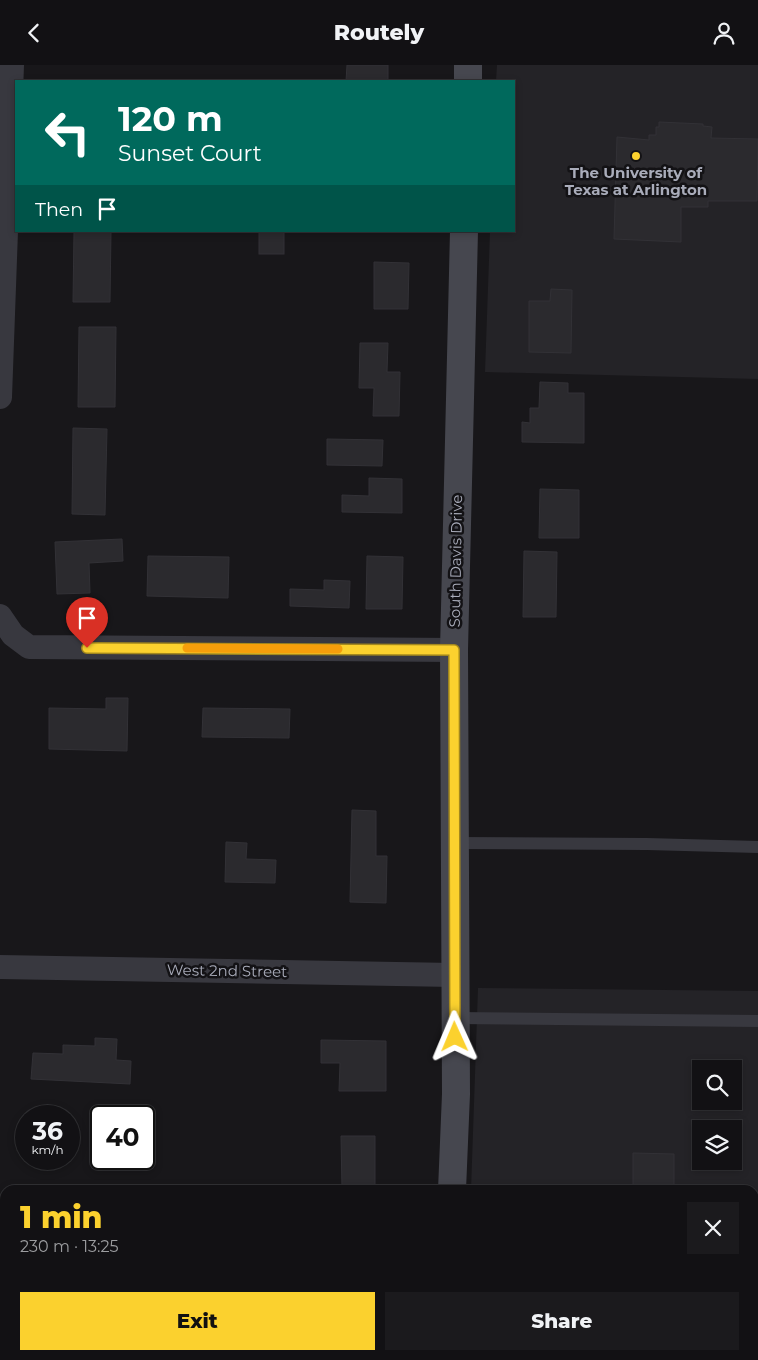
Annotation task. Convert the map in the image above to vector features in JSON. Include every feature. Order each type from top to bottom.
[{"type":"street","points":[[0,397],[12,65]]},
{"type":"street","points":[[468,65],[468,80]]},
{"type":"street","name":"South Davis Drive","points":[[452,1185],[456,1095],[454,650],[464,232]]},
{"type":"street","points":[[0,616],[13,635],[29,647],[454,650]]},
{"type":"street","name":"West 2nd Street","points":[[0,967],[454,975]]},
{"type":"lane","points":[[454,843],[647,844],[758,847]]},
{"type":"lane","points":[[455,1018],[758,1021]]},
{"type":"shaded area","name":"The University of Texas at Arlington","points":[[497,65],[758,65],[758,379],[485,372],[490,232],[515,232],[515,80],[496,80]]},
{"type":"shaded area","points":[[478,988],[758,991],[758,1185],[471,1185]]},
{"type":"building","points":[[347,65],[388,65],[388,80],[346,80]]},
{"type":"building","points":[[659,122],[703,124],[703,126],[712,127],[711,138],[758,139],[757,201],[708,201],[708,207],[681,207],[681,242],[614,239],[617,137],[649,140],[649,135],[656,135],[656,127],[659,127]]},
{"type":"building","points":[[74,232],[111,232],[110,302],[73,302]]},
{"type":"building","points":[[259,232],[284,232],[284,254],[259,254]]},
{"type":"building","points":[[374,262],[409,263],[408,309],[374,309]]},
{"type":"building","points":[[551,289],[572,290],[571,353],[529,352],[529,301],[550,301]]},
{"type":"building","points":[[79,327],[116,327],[115,407],[78,407]]},
{"type":"building","points":[[360,343],[388,343],[387,372],[400,372],[399,416],[373,416],[374,388],[359,388]]},
{"type":"building","points":[[540,382],[568,383],[568,393],[584,393],[584,443],[522,442],[522,422],[530,423],[530,408],[539,408]]},
{"type":"building","points":[[73,428],[107,429],[105,515],[72,514]]},
{"type":"building","points":[[327,439],[383,440],[382,466],[327,465]]},
{"type":"building","points":[[369,478],[402,479],[402,513],[342,512],[342,495],[369,496]]},
{"type":"building","points":[[540,489],[579,490],[579,538],[539,538]]},
{"type":"building","points":[[122,539],[123,561],[89,563],[90,593],[57,594],[55,542]]},
{"type":"building","points":[[524,551],[557,552],[556,617],[523,617]]},
{"type":"building","points":[[148,556],[229,557],[228,598],[147,596]]},
{"type":"building","points":[[367,556],[403,557],[402,609],[366,609]]},
{"type":"building","points":[[324,580],[350,581],[349,608],[290,606],[290,589],[324,590]]},
{"type":"building","points":[[106,698],[128,698],[127,751],[49,749],[49,708],[106,709]]},
{"type":"building","points":[[203,708],[290,709],[289,738],[202,737]]},
{"type":"building","points":[[352,810],[376,811],[376,856],[387,856],[386,903],[350,902]]},
{"type":"building","points":[[226,842],[247,843],[246,859],[276,860],[275,883],[225,882]]},
{"type":"building","points":[[95,1038],[117,1039],[116,1060],[131,1061],[130,1084],[31,1079],[33,1053],[63,1054],[63,1045],[95,1046]]},
{"type":"building","points":[[321,1040],[386,1041],[386,1091],[339,1091],[340,1063],[321,1063]]},
{"type":"building","points":[[341,1136],[375,1136],[375,1185],[342,1185]]},
{"type":"building","points":[[633,1153],[674,1154],[674,1185],[633,1185]]},
{"type":"slow traffic","points":[[187,648],[338,649]]},
{"type":"place","name":"The University of Texas at Arlington","points":[[636,156]]},
{"type":"route","points":[[87,648],[454,650],[455,1037]]}]
